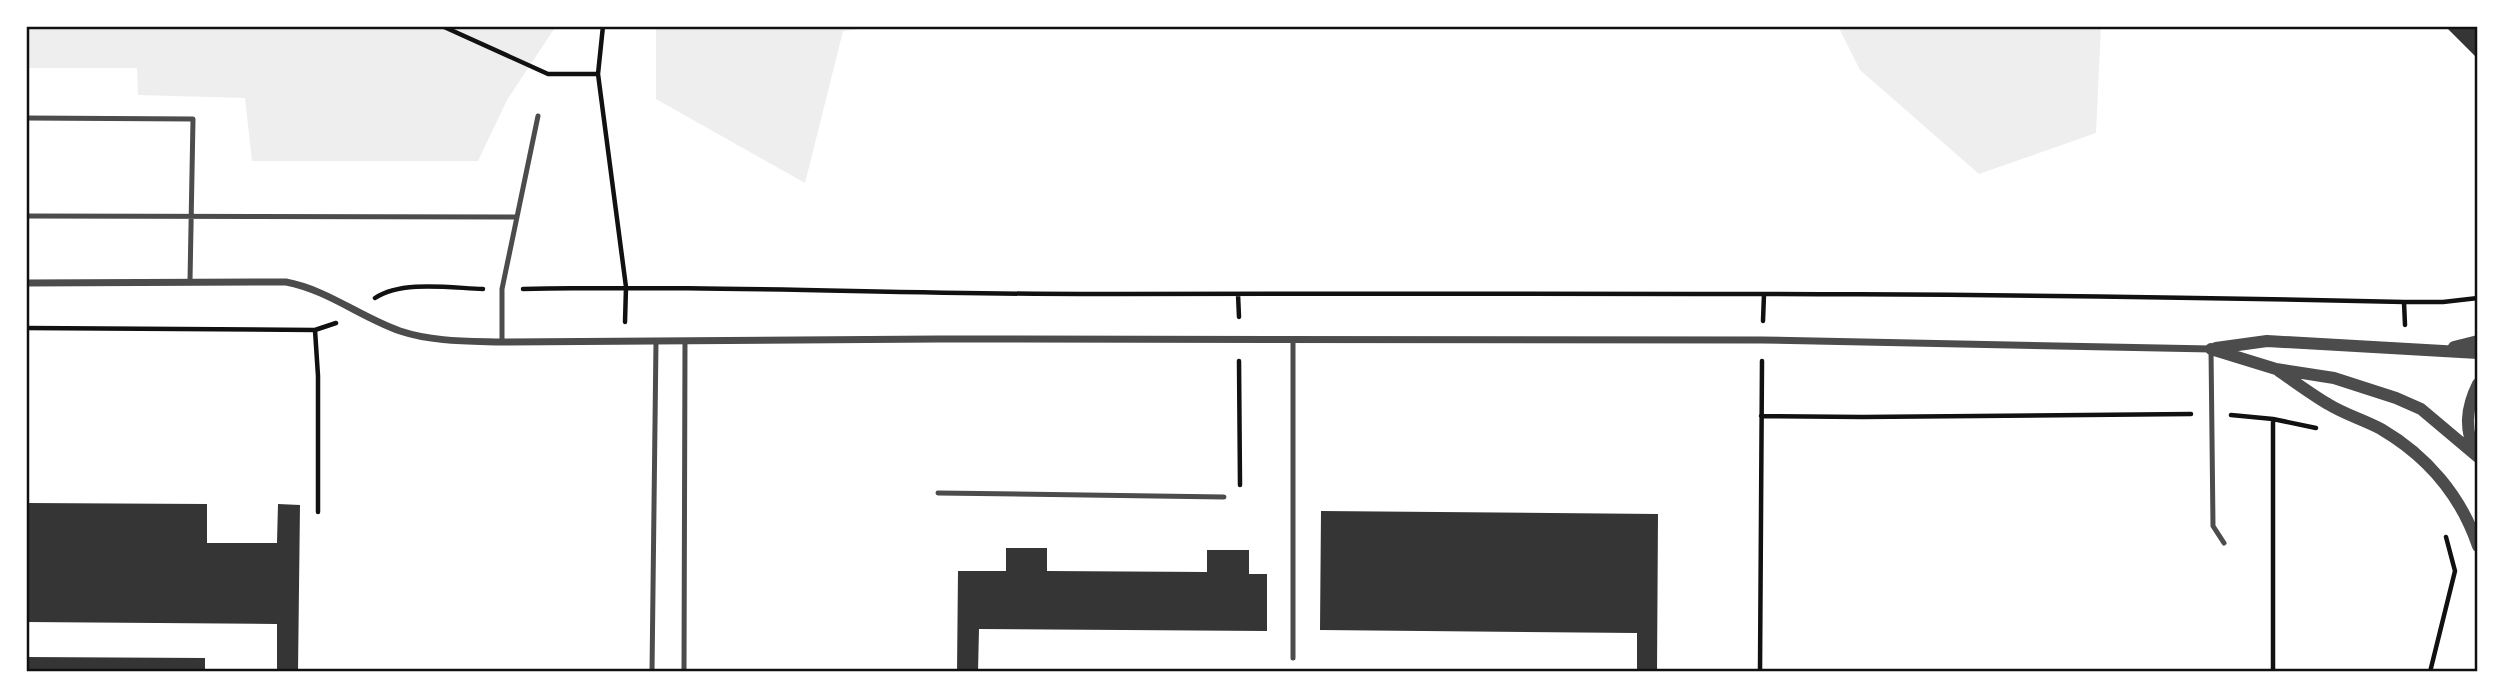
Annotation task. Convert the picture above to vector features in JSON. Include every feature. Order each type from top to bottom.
[{"type":"street","points":[[26,283],[286,282],[308,286],[398,330],[419,337],[502,342],[1762,340],[2211,349],[2267,341],[2478,353]]},
{"type":"street","points":[[2441,351],[2478,341]]},
{"type":"street","points":[[2211,349],[2276,369],[2334,378],[2396,398],[2421,409],[2478,457]]},
{"type":"street","points":[[2276,369],[2329,405],[2380,429],[2408,447],[2436,472],[2455,498],[2471,527],[2478,547]]},
{"type":"street","points":[[2478,384],[2471,399],[2468,431],[2478,457]]},
{"type":"lane","points":[[502,342],[502,289],[538,116]]},
{"type":"lane","points":[[26,118],[193,119],[190,281]]},
{"type":"lane","points":[[26,216],[517,216]]},
{"type":"lane","points":[[1293,340],[1293,658]]},
{"type":"lane","points":[[652,672],[656,341]]},
{"type":"lane","points":[[684,672],[685,341]]},
{"type":"lane","points":[[2211,349],[2213,526],[2224,543]]},
{"type":"lane","points":[[938,493],[1224,497]]},
{"type":"path","points":[[442,26],[548,74],[597,74]]},
{"type":"path","points":[[603,26],[597,74],[626,287],[624,340]]},
{"type":"path","points":[[26,328],[315,330],[335,324],[387,289],[406,287],[626,287],[983,294],[1764,294],[2417,302],[2478,298]]},
{"type":"path","points":[[1224,497],[1237,494],[1240,486],[1238,294]]},
{"type":"path","points":[[1760,672],[1764,294]]},
{"type":"path","points":[[315,330],[318,376],[318,512]]},
{"type":"path","points":[[1761,416],[2213,414],[2273,419],[2273,672]]},
{"type":"path","points":[[2430,672],[2455,571],[2444,530]]},
{"type":"shaded area","points":[[26,26],[556,26],[507,100],[478,161],[252,161],[245,98],[138,95],[137,68],[26,68]]},
{"type":"shaded area","points":[[656,26],[886,26],[843,31],[805,183],[656,99]]},
{"type":"shaded area","points":[[1838,26],[2101,26],[2096,133],[1979,174],[1860,70]]},
{"type":"building","points":[[2445,26],[2478,26],[2478,59]]},
{"type":"building","points":[[26,503],[207,504],[207,543],[277,543],[278,504],[300,505],[298,672],[277,672],[277,624],[26,622]]},
{"type":"building","points":[[1321,511],[1658,514],[1657,672],[1637,672],[1637,633],[1320,630]]},
{"type":"building","points":[[1006,548],[1047,548],[1047,571],[1207,572],[1207,550],[1249,550],[1249,574],[1267,574],[1267,631],[979,629],[978,672],[957,672],[958,571],[1006,571]]},
{"type":"building","points":[[26,657],[205,658],[205,672],[26,672]]}]
